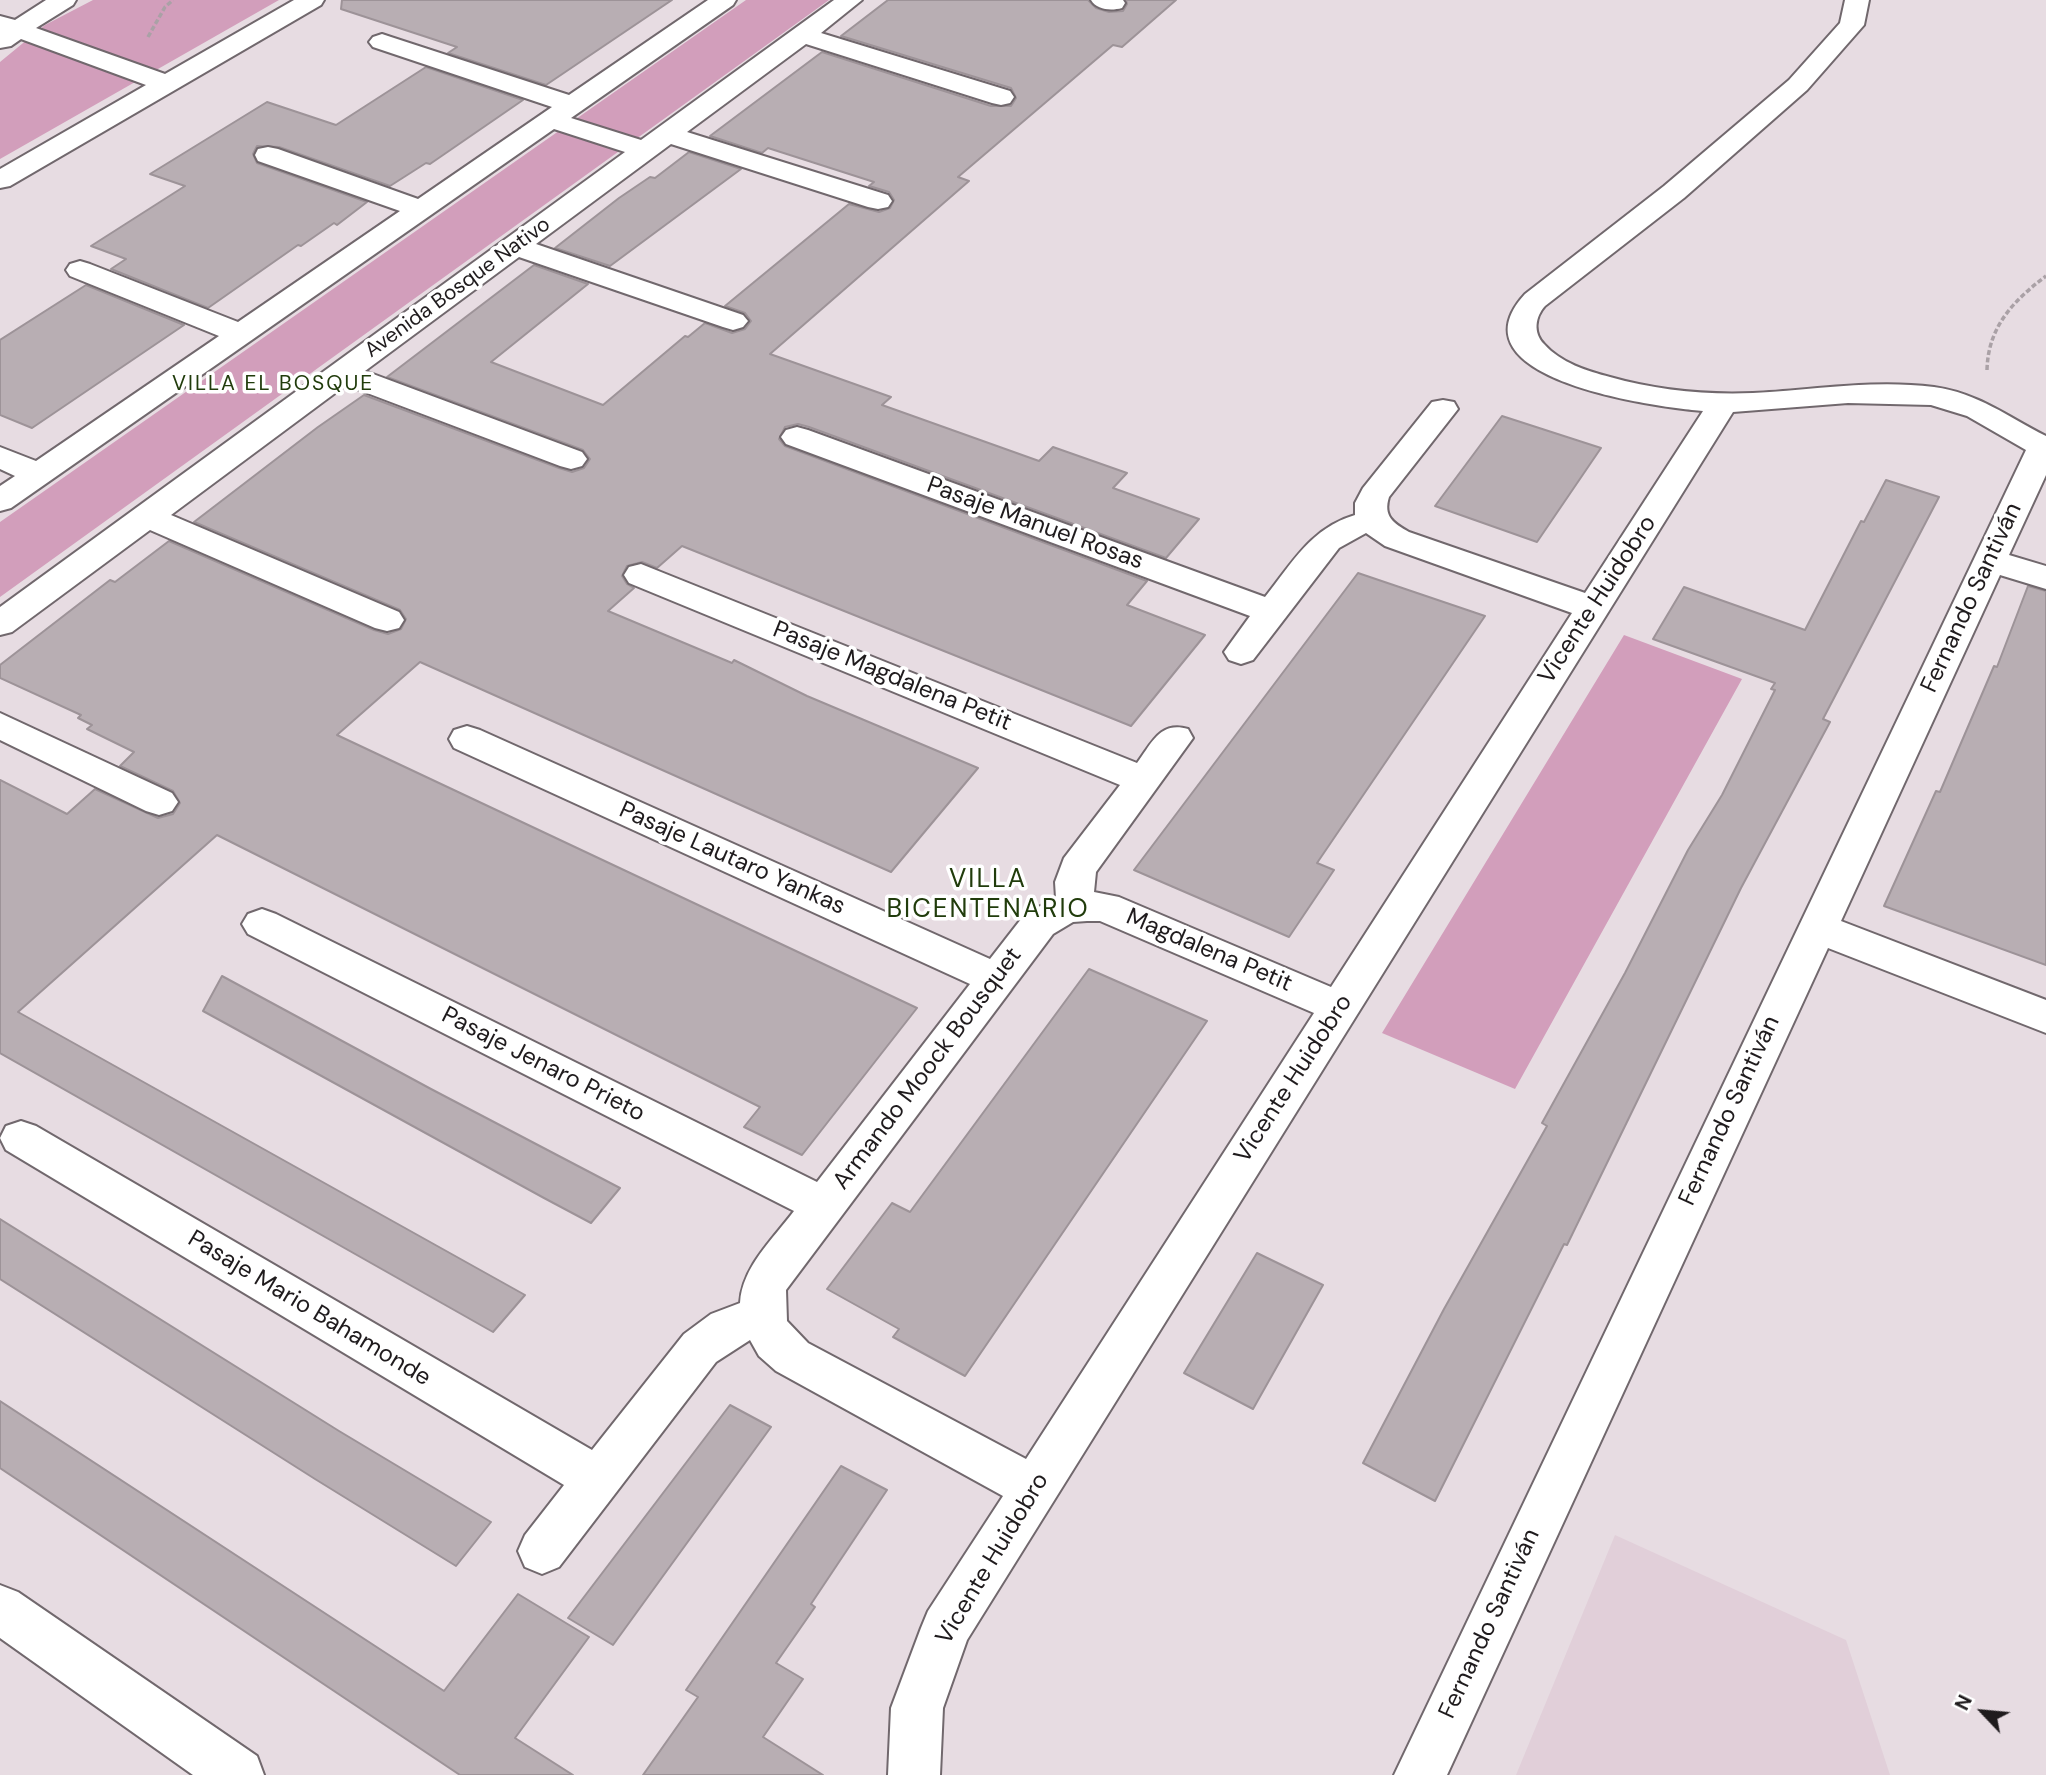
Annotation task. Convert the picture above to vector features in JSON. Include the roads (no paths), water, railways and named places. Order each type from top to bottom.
[{"type":"street","points":[[6,32],[64,0]]},
{"type":"street","points":[[0,180],[312,0]]},
{"type":"street","points":[[679,0],[718,5]]},
{"type":"street","name":"Avenida Bosque Nativo","points":[[0,624],[850,0]]},
{"type":"street","points":[[1857,0],[1852,25],[1798,85],[1674,192],[1535,300],[1524,311],[1521,323],[1523,337],[1544,361],[1561,370],[1637,393],[1724,402],[1836,394],[1931,396],[1961,401],[1988,412],[2045,448]]},
{"type":"street","points":[[0,501],[718,5]]},
{"type":"street","points":[[6,32],[167,84]]},
{"type":"street","points":[[802,36],[1001,97]]},
{"type":"street","points":[[382,42],[563,112],[655,142],[878,201]]},
{"type":"street","points":[[268,155],[422,210]]},
{"type":"street","points":[[514,246],[733,321]]},
{"type":"street","points":[[80,270],[241,334]]},
{"type":"street","points":[[343,373],[571,458]]},
{"type":"street","name":"Vicente Huidobro","points":[[914,1775],[917,1708],[946,1628],[1724,402]]},
{"type":"street","points":[[1443,409],[1374,495],[1370,511],[1373,520],[1387,534],[1397,539],[1593,608]]},
{"type":"street","name":"Pasaje Manuel Rosas","points":[[797,437],[1272,612]]},
{"type":"street","name":"Fernando Santiván","points":[[1420,1775],[1816,927],[2045,448]]},
{"type":"street","points":[[0,457],[39,474]]},
{"type":"street","points":[[148,517],[387,620]]},
{"type":"street","points":[[1241,652],[1327,541],[1346,528],[1373,520]]},
{"type":"street","points":[[1990,560],[2046,578]]},
{"type":"street","name":"Pasaje Magdalena Petit","points":[[641,575],[1143,780]]},
{"type":"street","points":[[0,725],[159,802]]},
{"type":"street","points":[[1076,907],[1074,882],[1078,868],[1175,738]]},
{"type":"street","name":"Pasaje Lautaro Yankas","points":[[467,739],[997,979]]},
{"type":"street","name":"Magdalena Petit","points":[[1076,907],[1105,907],[1119,912],[1339,1007]]},
{"type":"street","name":"Armando Moock Bousquet","points":[[761,1315],[761,1298],[765,1283],[1039,924],[1062,910],[1076,907]]},
{"type":"street","name":"Pasaje Jenaro Prieto","points":[[262,924],[823,1205]]},
{"type":"street","points":[[1816,927],[2046,1017]]},
{"type":"street","name":"Pasaje Mario Bahamonde","points":[[21,1138],[598,1479]]},
{"type":"street","points":[[542,1551],[700,1348],[727,1328],[761,1315],[776,1346],[792,1357],[1034,1488]]},
{"type":"street","points":[[0,1609],[238,1775]]},
{"type":"district","name":"VILLA EL BOSQUE","points":[[273,384]]},
{"type":"district","name":"VILLA BICENTENARIO","points":[[988,895]]}]
